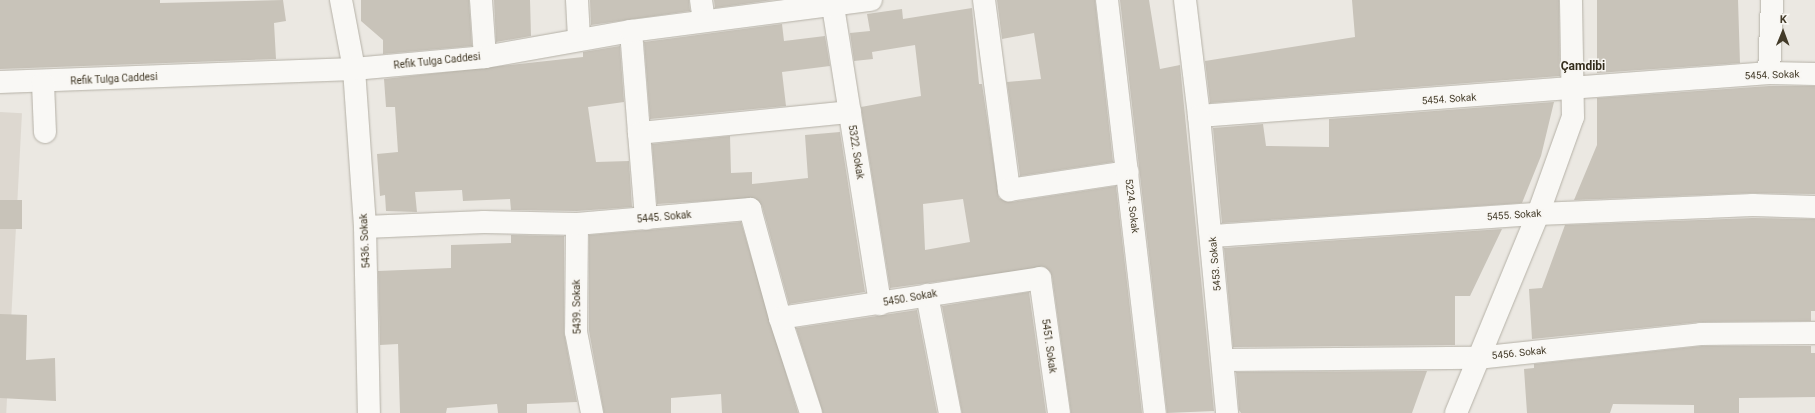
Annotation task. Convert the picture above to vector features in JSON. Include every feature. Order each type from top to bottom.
[{"type":"street","name":"5436. Sokak","points":[[341,0],[354,69],[365,227],[369,413]]},
{"type":"street","points":[[482,0],[485,57]]},
{"type":"street","points":[[577,0],[579,39]]},
{"type":"street","name":"Refik Tulga Caddesi","points":[[0,82],[43,83],[354,69],[485,57],[579,39],[631,31],[702,11],[871,0]]},
{"type":"street","points":[[984,0],[1008,190],[1128,172]]},
{"type":"street","name":"5224. Sokak","points":[[1107,0],[1155,413]]},
{"type":"street","points":[[1185,0],[1199,116]]},
{"type":"street","points":[[1456,413],[1477,358],[1538,214],[1573,116],[1571,0]]},
{"type":"street","points":[[1769,74],[1772,0]]},
{"type":"street","name":"5322. Sokak","points":[[833,3],[880,304]]},
{"type":"street","points":[[631,31],[646,219]]},
{"type":"street","name":"5454. Sokak","points":[[1199,116],[1572,90],[1769,74],[1815,74]]},
{"type":"street","points":[[43,83],[45,132]]},
{"type":"street","points":[[639,133],[850,112]]},
{"type":"street","name":"5453. Sokak","points":[[1199,116],[1213,236],[1227,413]]},
{"type":"street","name":"5455. Sokak","points":[[1213,236],[1538,214],[1753,205],[1815,207]]},
{"type":"street","name":"5445. Sokak","points":[[365,227],[484,222],[576,224],[750,209],[780,318],[811,413]]},
{"type":"street","name":"5439. Sokak","points":[[576,224],[576,332],[592,413]]},
{"type":"street","name":"5450. Sokak","points":[[780,318],[880,304],[927,295],[1040,278]]},
{"type":"street","name":"5451. Sokak","points":[[1040,278],[1059,413]]},
{"type":"street","points":[[927,295],[950,413]]},
{"type":"street","name":"5456. Sokak","points":[[1223,360],[1477,358],[1701,334],[1815,333]]},
{"type":"shaded area","points":[[0,112],[22,113],[6,413],[0,413]]},
{"type":"building","points":[[0,0],[160,0],[160,3],[283,0],[286,21],[274,23],[276,59],[0,69]]},
{"type":"building","points":[[361,0],[469,0],[472,46],[383,54],[383,40],[361,21]]},
{"type":"building","points":[[494,0],[530,0],[531,36],[496,42]]},
{"type":"building","points":[[590,0],[689,0],[690,11],[591,25]]},
{"type":"building","points":[[714,0],[773,0],[715,8]]},
{"type":"building","points":[[997,0],[1095,0],[1113,162],[1020,176],[1007,82],[1041,79],[1034,33],[1002,39]]},
{"type":"building","points":[[1120,0],[1149,0],[1160,69],[1180,65],[1214,411],[1167,413]]},
{"type":"building","points":[[1352,0],[1559,0],[1560,76],[1210,103],[1205,61],[1355,37]]},
{"type":"building","points":[[1597,0],[1738,0],[1740,63],[1597,73]]},
{"type":"building","points":[[972,8],[979,84],[982,84],[999,198],[1011,202],[1116,186],[1142,413],[1071,413],[1052,276],[1045,267],[890,288],[861,107],[921,96],[915,45],[872,52],[873,59],[854,61],[850,33],[870,31],[867,14],[902,9],[903,19]],"holes":[[[963,199],[970,242],[925,250],[923,204]]]},
{"type":"building","points":[[782,24],[784,41],[825,36],[830,66],[782,72],[786,106],[650,119],[644,42]]},
{"type":"building","points":[[620,46],[624,102],[588,107],[596,162],[629,161],[632,207],[577,211],[511,210],[510,199],[463,201],[462,190],[415,192],[417,212],[386,211],[385,195],[380,196],[377,154],[398,152],[395,107],[386,107],[384,79],[583,57],[583,52]]},
{"type":"building","points":[[1769,86],[1815,86],[1815,194],[1752,193],[1574,200],[1597,145],[1597,98]]},
{"type":"building","points":[[1554,102],[1541,156],[1522,203],[1222,223],[1213,128],[1263,124],[1266,146],[1329,147],[1329,119]]},
{"type":"building","points":[[840,132],[865,292],[789,304],[762,206],[755,198],[657,204],[652,144],[730,136],[731,173],[752,172],[752,184],[808,178],[805,135]]},
{"type":"building","points":[[0,200],[22,200],[22,229],[0,229]]},
{"type":"building","points":[[1753,218],[1815,219],[1815,311],[1811,311],[1811,321],[1700,322],[1532,339],[1529,289],[1542,288],[1565,225]]},
{"type":"building","points":[[741,222],[798,413],[722,413],[721,394],[671,398],[671,413],[604,413],[589,331],[589,235]]},
{"type":"building","points":[[1502,229],[1470,296],[1455,296],[1455,345],[1233,347],[1224,248]]},
{"type":"building","points":[[511,235],[564,236],[564,332],[577,402],[527,404],[527,413],[498,413],[497,404],[447,408],[446,413],[400,413],[398,344],[380,345],[378,271],[451,268],[451,245],[511,243]]},
{"type":"building","points":[[1029,292],[1046,413],[962,413],[942,306]]},
{"type":"building","points":[[917,310],[937,413],[823,413],[796,328]]},
{"type":"building","points":[[0,314],[27,315],[26,360],[55,358],[56,401],[0,398]]},
{"type":"building","points":[[1702,346],[1811,346],[1811,353],[1815,353],[1815,397],[1739,398],[1739,413],[1694,413],[1694,405],[1613,404],[1610,413],[1527,413],[1524,369],[1534,368],[1534,364]]},
{"type":"building","points":[[1427,371],[1412,413],[1241,413],[1239,410],[1236,372]]},
{"type":"district","name":"Çamdibi","points":[[1583,67]]}]
